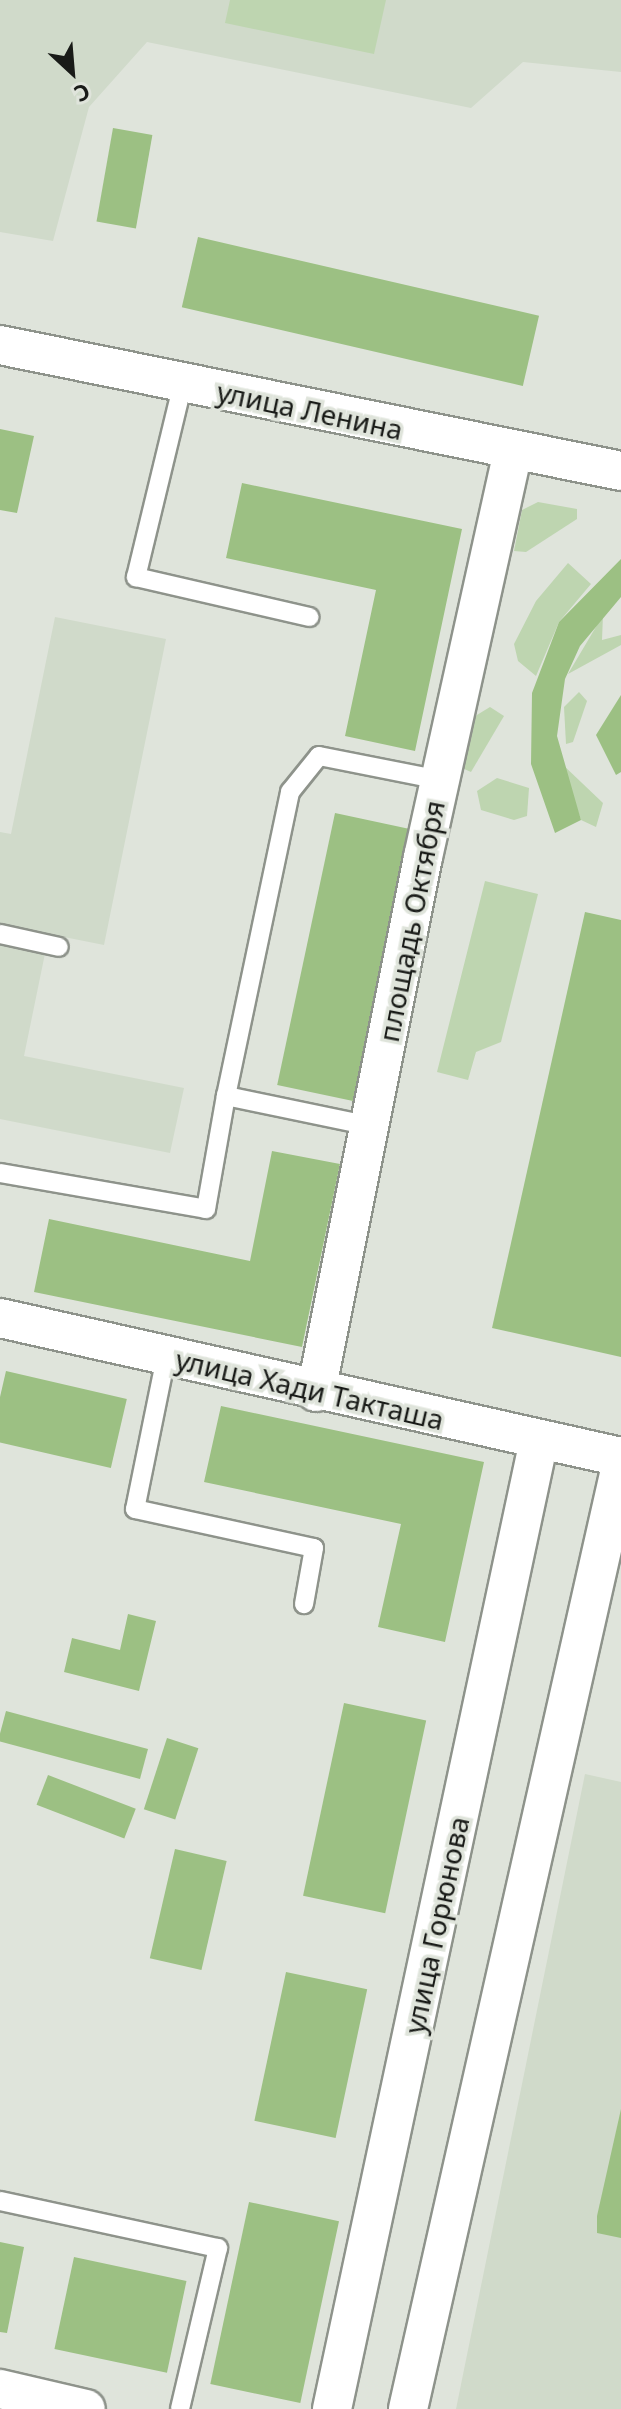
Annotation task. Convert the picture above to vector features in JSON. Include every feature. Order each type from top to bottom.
[{"type":"street","name":"улица Ленина","points":[[0,345],[513,452],[621,471]]},
{"type":"street","name":"площадь Октября","points":[[316,1392],[440,780],[513,452]]},
{"type":"street","name":"улица Хади Такташа","points":[[0,1318],[316,1392],[621,1457]]},
{"type":"street","name":"улица Горюнова","points":[[332,2409],[539,1440]]},
{"type":"street","points":[[408,2409],[621,1465]]},
{"type":"street","points":[[0,2389],[86,2409]]},
{"type":"lane","points":[[183,383],[136,577],[309,617]]},
{"type":"lane","points":[[0,1173],[206,1209],[226,1096],[290,792],[319,756],[440,780]]},
{"type":"lane","points":[[0,934],[59,947]]},
{"type":"lane","points":[[226,1096],[371,1126]]},
{"type":"lane","points":[[166,1357],[135,1509],[314,1548],[304,1604]]},
{"type":"lane","points":[[0,2201],[218,2248],[180,2409]]},
{"type":"shaded area","points":[[0,0],[621,0],[621,72],[523,62],[471,108],[147,42],[89,107],[53,241],[0,232]]},
{"type":"shaded area","points":[[55,617],[166,639],[104,945],[49,934],[24,1056],[184,1088],[170,1153],[0,1119],[0,832],[11,834]]},
{"type":"shaded area","points":[[585,1774],[621,1782],[621,2409],[456,2409]]},
{"type":"green space","points":[[230,0],[386,0],[374,54],[225,23]]},
{"type":"green space","points":[[538,502],[577,509],[577,519],[526,552],[514,551],[522,510]]},
{"type":"green space","points":[[568,563],[591,584],[559,622],[536,676],[518,661],[514,644],[536,601]]},
{"type":"green space","points":[[603,615],[602,640],[621,635],[621,645],[568,674]]},
{"type":"green space","points":[[579,692],[587,701],[573,742],[566,744],[564,707]]},
{"type":"green space","points":[[490,707],[504,716],[471,772],[462,768],[472,718]]},
{"type":"green space","points":[[561,763],[603,803],[596,827],[581,820]]},
{"type":"green space","points":[[497,778],[529,788],[527,816],[514,820],[481,810],[477,791]]},
{"type":"green space","points":[[485,881],[538,894],[501,1042],[476,1052],[468,1080],[437,1072]]},
{"type":"building","points":[[113,128],[152,135],[136,229],[97,222]]},
{"type":"building","points":[[198,237],[539,316],[523,386],[182,307]]},
{"type":"building","points":[[0,429],[34,436],[17,513],[0,510]]},
{"type":"building","points":[[242,483],[462,529],[415,751],[345,736],[376,590],[226,558]]},
{"type":"building","points":[[621,559],[621,597],[580,646],[565,679],[557,736],[581,820],[555,833],[531,764],[532,693],[559,622]]},
{"type":"building","points":[[621,695],[621,772],[616,775],[596,735]]},
{"type":"building","points":[[335,813],[413,830],[355,1102],[277,1085]]},
{"type":"building","points":[[585,912],[621,920],[621,1357],[492,1328]]},
{"type":"building","points":[[272,1151],[340,1164],[302,1347],[34,1292],[49,1219],[250,1261]]},
{"type":"building","points":[[6,1371],[127,1399],[111,1468],[0,1442],[0,1397]]},
{"type":"building","points":[[221,1406],[484,1462],[445,1642],[378,1627],[401,1524],[204,1482]]},
{"type":"building","points":[[128,1614],[156,1621],[139,1691],[64,1672],[72,1638],[120,1650]]},
{"type":"building","points":[[344,1703],[426,1720],[385,1913],[303,1896]]},
{"type":"building","points":[[6,1711],[148,1749],[140,1779],[0,1741]]},
{"type":"building","points":[[167,1738],[198,1748],[175,1820],[144,1809]]},
{"type":"building","points":[[48,1775],[136,1809],[124,1839],[37,1805]]},
{"type":"building","points":[[175,1849],[227,1861],[201,1970],[150,1958]]},
{"type":"building","points":[[286,1972],[367,1989],[336,2138],[254,2121]]},
{"type":"building","points":[[621,2109],[621,2238],[597,2233],[597,2216]]},
{"type":"building","points":[[249,2202],[339,2221],[300,2403],[210,2384]]},
{"type":"building","points":[[0,2242],[24,2247],[7,2333],[0,2332]]},
{"type":"building","points":[[74,2257],[186,2281],[167,2373],[54,2349]]}]
